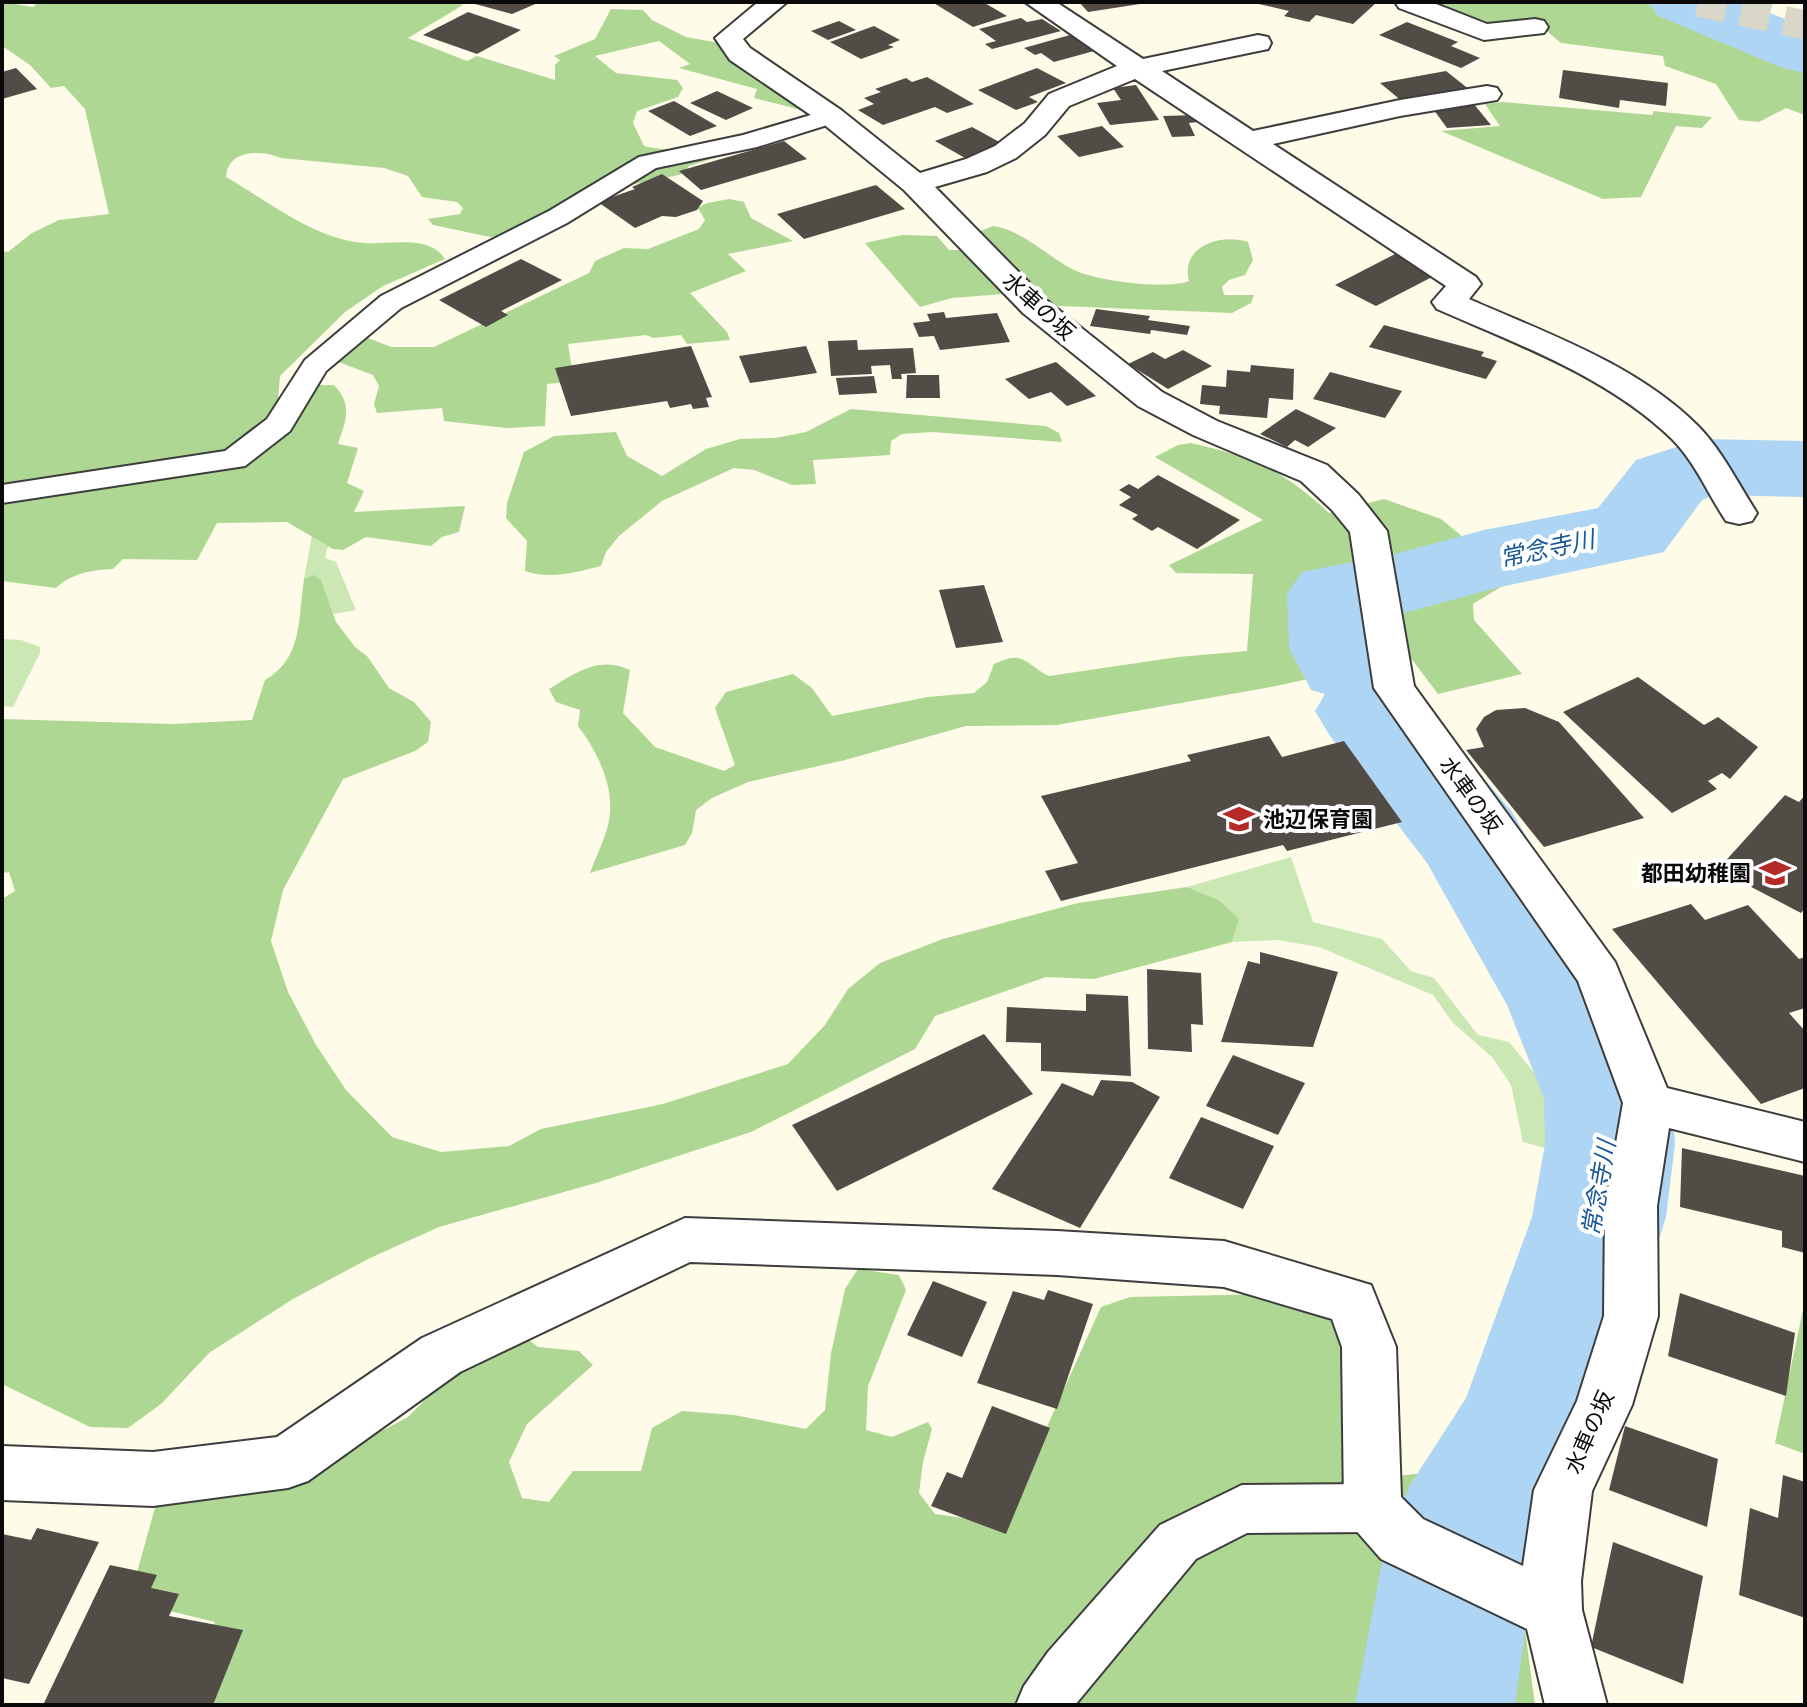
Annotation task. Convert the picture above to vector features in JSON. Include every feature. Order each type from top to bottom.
[{"type":"street","name":"水車の坂","points":[[774,2],[728,38],[740,54],[831,116],[915,184],[1034,306],[1150,399],[1205,428],[1314,473],[1345,502],[1368,531],[1394,688],[1599,975],[1648,1103],[1631,1206],[1631,1316],[1604,1405],[1563,1490],[1551,1581],[1552,1610],[1576,1705]]},
{"type":"street","points":[[1038,2],[1465,284],[1448,302],[1517,333],[1639,396],[1686,434],[1739,513]]},
{"type":"street","points":[[1408,2],[1484,32],[1535,27]]},
{"type":"street","points":[[915,184],[1000,158],[1032,133],[1059,99],[1137,67],[1258,43]]},
{"type":"street","points":[[1248,141],[1400,108],[1487,94]]},
{"type":"street","points":[[1648,1103],[1805,1142]]},
{"type":"street","points":[[2,1473],[153,1479],[288,1462],[441,1355],[685,1240],[1057,1253],[1224,1264],[1352,1302],[1369,1347],[1388,1524],[1471,1572],[1552,1610]]},
{"type":"lane","points":[[2,494],[234,459],[279,425],[315,366],[391,302],[558,217],[648,162],[748,142],[831,116]]},
{"type":"lane","points":[[1043,1705],[1067,1671],[1178,1542],[1242,1509],[1388,1524]]},
{"type":"green space","points":[[2,2],[33,7],[39,2],[455,2],[463,5],[408,38],[467,61],[477,56],[555,80],[555,65],[560,60],[554,56],[595,39],[611,9],[643,10],[652,20],[686,37],[719,43],[809,112],[754,98],[757,89],[679,68],[690,64],[659,41],[595,56],[616,73],[677,80],[683,88],[678,97],[637,111],[633,123],[644,146],[736,151],[689,166],[683,174],[626,186],[507,236],[490,237],[433,225],[428,219],[460,214],[463,208],[457,202],[422,197],[408,176],[384,168],[255,153],[239,157],[228,168],[226,177],[309,227],[345,240],[364,243],[419,243],[438,251],[445,259],[383,286],[345,312],[280,376],[278,399],[283,403],[317,385],[334,385],[340,392],[346,413],[338,444],[358,448],[347,483],[364,491],[354,512],[465,506],[459,532],[442,537],[431,546],[366,537],[343,550],[333,549],[287,522],[217,523],[197,560],[123,559],[113,569],[83,573],[56,588],[2,581],[2,251],[8,252],[32,233],[59,220],[109,214],[85,109],[64,86],[51,88],[30,65],[2,46]]},
{"type":"green space","points":[[1425,2],[1676,2],[1805,55],[1805,115],[1786,108],[1759,122],[1739,120],[1716,84],[1665,66],[1663,56],[1561,43],[1532,19],[1485,27]]},
{"type":"green space","points":[[1502,102],[1712,117],[1702,128],[1676,126],[1641,197],[1603,199],[1441,131],[1500,126],[1485,104]]},
{"type":"green space","points":[[729,199],[744,202],[751,218],[793,241],[728,254],[746,271],[690,293],[727,332],[730,340],[687,344],[681,335],[654,338],[646,335],[568,344],[574,381],[547,384],[545,426],[506,428],[444,421],[442,408],[377,413],[374,404],[379,386],[373,375],[336,361],[363,336],[391,347],[434,347],[589,273],[595,261],[624,248],[648,249],[699,229],[705,220],[698,208]]},
{"type":"green space","points":[[993,226],[1015,233],[1074,270],[1114,281],[1148,284],[1189,281],[1191,259],[1205,245],[1226,239],[1248,242],[1253,260],[1245,275],[1229,280],[1222,287],[1224,295],[1254,295],[1251,303],[1232,313],[1060,306],[1016,300],[1003,294],[952,298],[920,307],[865,243],[902,235],[937,236],[949,250],[963,250],[976,233]]},
{"type":"green space","points":[[851,409],[1046,426],[1059,433],[1062,442],[932,432],[902,434],[891,441],[890,455],[813,460],[816,484],[792,485],[754,470],[734,468],[662,501],[619,536],[606,552],[601,566],[553,575],[525,571],[527,541],[506,518],[507,503],[524,452],[554,436],[616,432],[627,456],[662,476],[706,449],[740,439],[775,438],[806,432]]},
{"type":"green space","points":[[1191,443],[1266,467],[1297,486],[1329,513],[1384,499],[1441,519],[1514,579],[1473,604],[1474,620],[1522,674],[1438,694],[1410,657],[1271,687],[1057,725],[966,726],[845,760],[748,782],[712,798],[696,810],[692,833],[685,845],[590,873],[608,825],[608,786],[599,760],[578,726],[580,710],[556,702],[549,689],[588,668],[608,664],[630,670],[623,713],[655,747],[724,771],[735,765],[715,708],[726,692],[793,674],[812,688],[832,716],[928,697],[974,693],[987,682],[994,664],[1012,658],[1024,660],[1049,676],[1178,657],[1247,651],[1253,574],[1176,573],[1169,565],[1263,520],[1155,457],[1178,445]]},
{"type":"green space","points":[[312,535],[328,546],[325,558],[336,562],[356,610],[333,614],[321,580],[304,579]]},
{"type":"green space","points":[[314,575],[321,580],[336,622],[355,647],[367,656],[389,688],[414,702],[431,722],[428,742],[415,751],[343,779],[283,890],[271,941],[288,992],[316,1045],[346,1090],[392,1137],[441,1152],[509,1146],[541,1129],[663,1104],[788,1064],[825,1025],[848,989],[880,963],[943,939],[1078,903],[1187,887],[1220,901],[1239,919],[1232,942],[1094,979],[1046,977],[935,1016],[915,1049],[751,1132],[596,1183],[439,1227],[370,1258],[293,1299],[209,1353],[161,1404],[128,1428],[90,1427],[2,1384],[2,899],[15,891],[9,872],[2,873],[2,719],[172,724],[252,720],[265,680],[286,661],[292,649],[299,623],[304,579]]},
{"type":"green space","points":[[2,639],[21,640],[40,647],[40,653],[13,707],[2,706]]},
{"type":"green space","points":[[1291,857],[1313,922],[1382,939],[1411,971],[1434,978],[1478,1035],[1509,1042],[1550,1092],[1585,1100],[1586,1131],[1578,1157],[1523,1142],[1511,1085],[1492,1057],[1453,1023],[1433,995],[1319,947],[1278,940],[1232,942],[1239,919],[1187,887]]},
{"type":"green space","points":[[1604,1257],[1620,1272],[1524,1622],[1535,1705],[184,1705],[215,1622],[129,1601],[160,1490],[325,1461],[408,1417],[504,1320],[538,1347],[579,1351],[593,1365],[527,1424],[509,1462],[522,1498],[549,1502],[573,1471],[641,1471],[652,1428],[682,1411],[734,1415],[806,1429],[825,1410],[831,1353],[845,1289],[858,1269],[899,1275],[906,1290],[868,1386],[866,1430],[892,1437],[928,1422],[932,1429],[919,1493],[935,1514],[969,1519],[1013,1502],[1101,1307],[1130,1297],[1271,1294],[1313,1305],[1336,1326],[1359,1465],[1380,1478],[1432,1472],[1480,1455],[1507,1439],[1592,1259]]},
{"type":"green space","points":[[1805,1300],[1805,1454],[1775,1443]]},
{"type":"building","points":[[468,2],[540,2],[512,14]]},
{"type":"building","points":[[932,2],[983,2],[1007,16],[973,27]]},
{"type":"building","points":[[1079,2],[1140,2],[1140,4],[1088,12]]},
{"type":"building","points":[[1377,2],[1353,24],[1316,15],[1309,22],[1284,16],[1289,11],[1259,4]]},
{"type":"building","points":[[468,12],[521,30],[477,54],[423,35]]},
{"type":"building","points":[[1021,18],[1027,22],[1042,19],[1061,31],[992,49],[985,44],[996,41],[979,29]]},
{"type":"building","points":[[839,21],[856,30],[828,40],[811,31]]},
{"type":"building","points":[[1407,22],[1458,42],[1451,46],[1480,58],[1461,68],[1379,35]]},
{"type":"building","points":[[874,26],[900,40],[888,45],[894,47],[861,59],[830,42]]},
{"type":"building","points":[[1070,35],[1094,51],[1054,62],[1041,53],[1035,55],[1024,48]]},
{"type":"building","points":[[16,68],[37,89],[2,99],[2,72]]},
{"type":"building","points":[[1037,68],[1066,83],[1029,97],[1038,102],[1016,110],[978,90]]},
{"type":"building","points":[[1563,70],[1668,83],[1666,106],[1620,100],[1619,108],[1559,98]]},
{"type":"building","points":[[1446,71],[1470,90],[1403,102],[1380,83]]},
{"type":"building","points":[[927,77],[974,104],[947,113],[935,107],[883,125],[858,110],[874,104],[864,98],[881,92],[875,89],[906,78],[912,82]]},
{"type":"building","points":[[1136,85],[1159,120],[1110,125],[1097,103],[1121,100],[1113,88]]},
{"type":"building","points":[[717,91],[753,108],[726,120],[690,103]]},
{"type":"building","points":[[674,101],[717,126],[690,136],[648,111]]},
{"type":"building","points":[[1473,103],[1491,125],[1447,128],[1431,106]]},
{"type":"building","points":[[1194,115],[1198,122],[1189,123],[1195,136],[1172,137],[1163,116]]},
{"type":"building","points":[[1102,126],[1124,147],[1079,157],[1057,136]]},
{"type":"building","points":[[972,127],[1003,144],[965,158],[935,141]]},
{"type":"building","points":[[784,141],[807,159],[701,190],[679,171]]},
{"type":"building","points":[[662,174],[703,201],[697,210],[676,217],[662,216],[635,228],[598,202],[635,189],[632,187]]},
{"type":"building","points":[[876,185],[905,209],[804,239],[777,214]]},
{"type":"building","points":[[1397,253],[1425,267],[1421,270],[1434,276],[1376,306],[1335,285]]},
{"type":"building","points":[[521,259],[562,280],[501,311],[508,315],[486,327],[439,300]]},
{"type":"building","points":[[1096,309],[1150,316],[1148,320],[1190,326],[1187,335],[1151,330],[1150,334],[1090,326]]},
{"type":"building","points":[[944,312],[946,318],[997,313],[1010,342],[940,350],[934,336],[919,337],[913,323],[930,321],[927,314]]},
{"type":"building","points":[[1384,325],[1484,352],[1481,356],[1497,361],[1486,379],[1369,347]]},
{"type":"building","points":[[857,340],[858,350],[913,348],[916,373],[901,374],[902,379],[892,379],[890,365],[871,366],[872,374],[831,376],[828,341]]},
{"type":"building","points":[[691,346],[712,397],[706,398],[709,407],[693,409],[691,404],[670,408],[667,401],[571,416],[555,368]]},
{"type":"building","points":[[806,346],[817,373],[750,383],[739,356]]},
{"type":"building","points":[[1183,350],[1212,366],[1168,389],[1128,364],[1153,352],[1165,359]]},
{"type":"building","points":[[1056,362],[1096,396],[1067,406],[1051,392],[1029,399],[1005,379]]},
{"type":"building","points":[[1251,365],[1294,369],[1293,400],[1269,398],[1267,418],[1219,414],[1220,406],[1200,404],[1202,385],[1226,387],[1227,370],[1250,372]]},
{"type":"building","points":[[1330,372],[1402,391],[1385,418],[1313,399]]},
{"type":"building","points":[[907,375],[939,375],[940,398],[906,398]]},
{"type":"building","points":[[874,376],[877,393],[839,395],[836,378]]},
{"type":"building","points":[[1296,409],[1336,428],[1308,447],[1295,440],[1287,447],[1260,434]]},
{"type":"building","points":[[1158,475],[1240,520],[1197,549],[1158,527],[1152,531],[1132,519],[1138,515],[1119,505],[1131,497],[1119,490],[1129,484],[1138,489]]},
{"type":"building","points":[[984,585],[1003,642],[956,648],[939,590]]},
{"type":"building","points":[[1638,677],[1704,725],[1718,717],[1758,747],[1730,779],[1722,773],[1708,781],[1717,789],[1672,813],[1563,712]]},
{"type":"building","points":[[1525,708],[1559,722],[1644,818],[1544,847],[1466,750],[1484,747],[1476,729],[1484,717],[1496,710]]},
{"type":"building","points":[[1269,736],[1282,757],[1344,741],[1402,822],[1287,851],[1283,845],[1061,901],[1045,871],[1078,863],[1041,796],[1191,761],[1187,755]]},
{"type":"building","points":[[1785,795],[1799,802],[1805,795],[1805,908],[1801,913],[1736,879],[1726,886],[1711,877]]},
{"type":"building","points":[[1691,904],[1705,920],[1748,905],[1799,959],[1805,957],[1805,1008],[1789,1013],[1805,1031],[1805,1088],[1761,1104],[1612,929]]},
{"type":"building","points":[[1260,952],[1338,972],[1313,1047],[1221,1042],[1248,961],[1260,964]]},
{"type":"building","points":[[1147,969],[1201,973],[1203,1025],[1191,1024],[1192,1052],[1148,1049]]},
{"type":"building","points":[[1086,994],[1128,996],[1131,1076],[1041,1071],[1041,1043],[1006,1042],[1007,1007],[1086,1011]]},
{"type":"building","points":[[984,1034],[1033,1094],[837,1191],[792,1125]]},
{"type":"building","points":[[1233,1055],[1305,1083],[1278,1135],[1206,1106]]},
{"type":"building","points":[[1101,1080],[1132,1082],[1160,1097],[1080,1228],[992,1189],[1062,1083],[1093,1096]]},
{"type":"building","points":[[1201,1117],[1274,1146],[1243,1209],[1169,1178]]},
{"type":"building","points":[[1682,1148],[1805,1176],[1805,1253],[1782,1247],[1782,1231],[1680,1207]]},
{"type":"building","points":[[933,1281],[987,1302],[962,1357],[907,1335]]},
{"type":"building","points":[[1048,1290],[1093,1304],[1057,1409],[977,1383],[1013,1291],[1044,1300]]},
{"type":"building","points":[[1680,1293],[1795,1333],[1786,1396],[1668,1356]]},
{"type":"building","points":[[992,1406],[1050,1428],[1006,1534],[931,1506],[947,1472],[962,1478]]},
{"type":"building","points":[[1625,1426],[1718,1459],[1707,1527],[1609,1490]]},
{"type":"building","points":[[1783,1475],[1805,1482],[1805,1618],[1739,1595],[1750,1508],[1778,1518]]},
{"type":"building","points":[[37,1528],[99,1542],[29,1684],[2,1678],[2,1534],[31,1540]]},
{"type":"building","points":[[1613,1542],[1703,1576],[1683,1684],[1591,1647]]},
{"type":"building","points":[[110,1565],[157,1575],[151,1588],[179,1594],[169,1616],[243,1630],[213,1705],[43,1705]]},
{"type":"waterway","name":"常念寺川","points":[[1682,2],[1805,52]]},
{"type":"waterway","name":"常念寺川","points":[[1348,666],[1340,648],[1337,594],[1401,584],[1484,560],[1630,531],[1669,480],[1701,467],[1805,469]]},
{"type":"waterway","name":"常念寺川","points":[[1368,711],[1472,841],[1513,915],[1564,994],[1608,1098],[1610,1144],[1599,1217],[1527,1431],[1463,1536],[1435,1705]]},
{"type":"tunnel","points":[[1698,2],[1805,25]]},
{"type":"place","name":"池辺保育園","points":[[1239,819]]},
{"type":"place","name":"都田幼稚園","points":[[1775,873]]}]
